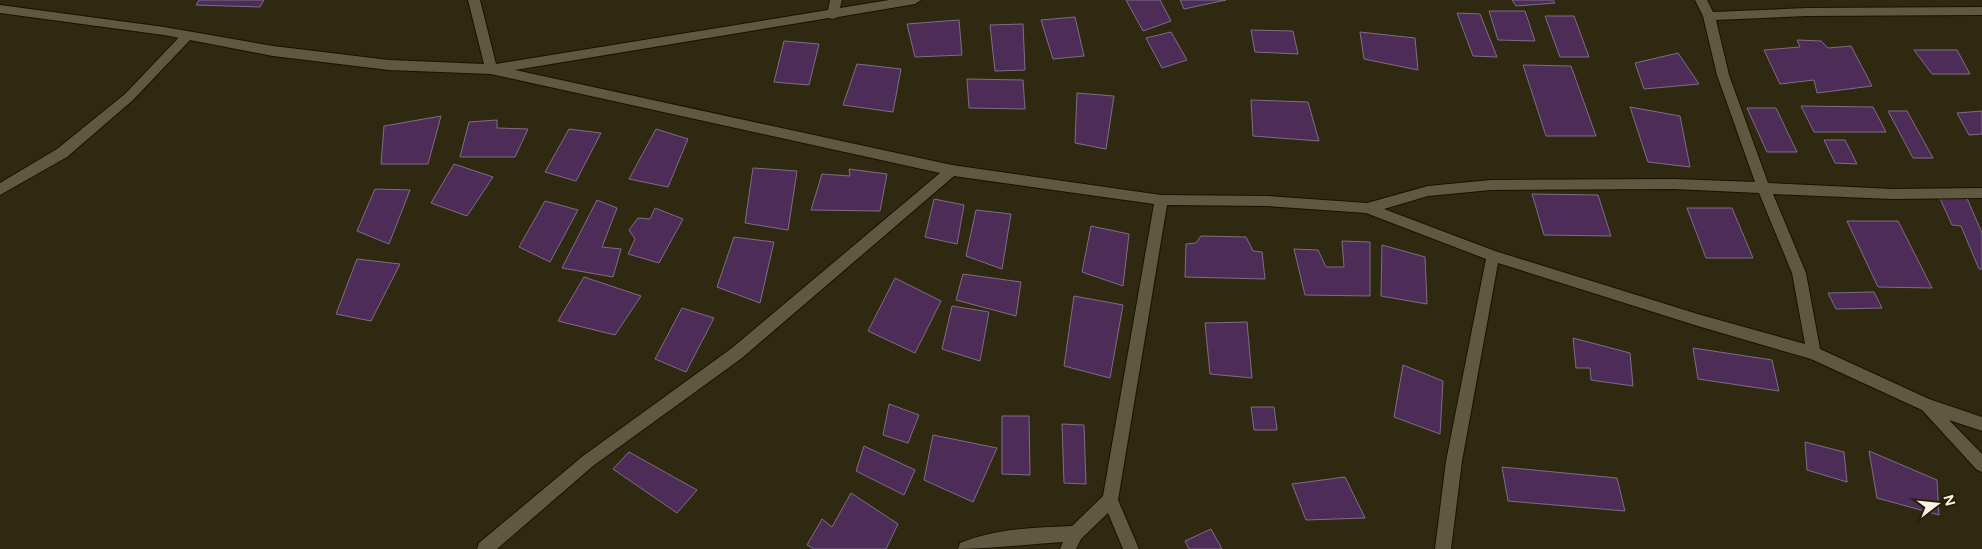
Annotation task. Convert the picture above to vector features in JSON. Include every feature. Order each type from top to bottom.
[{"type":"street","points":[[474,0],[491,69]]},
{"type":"street","points":[[833,15],[836,0]]},
{"type":"street","points":[[491,69],[833,15],[916,0]]},
{"type":"street","points":[[1702,0],[1709,16],[1723,75],[1764,189],[1799,274],[1814,353]]},
{"type":"street","points":[[0,9],[187,36],[273,51],[389,65],[491,69],[952,170],[1161,200],[1268,201],[1367,208],[1493,256],[1701,321],[1814,353],[1926,405],[1982,424]]},
{"type":"street","points":[[1709,16],[1807,12],[1982,11]]},
{"type":"street","points":[[0,190],[62,153],[129,97],[187,36]]},
{"type":"street","points":[[485,549],[588,461],[736,353],[952,170]]},
{"type":"street","points":[[1367,208],[1428,191],[1491,185],[1674,184],[1892,194],[1982,193]]},
{"type":"street","points":[[1131,549],[1110,500],[1161,200]]},
{"type":"street","points":[[1443,549],[1454,461],[1493,256]]},
{"type":"street","points":[[1926,405],[1982,465]]},
{"type":"street","points":[[1068,549],[1075,534],[1110,500]]},
{"type":"street","points":[[966,549],[977,543],[1025,536],[1075,534]]},
{"type":"building","points":[[199,0],[264,0],[260,7],[196,5]]},
{"type":"building","points":[[1126,0],[1160,0],[1171,21],[1143,31]]},
{"type":"building","points":[[1180,0],[1226,0],[1184,9]]},
{"type":"building","points":[[1512,0],[1553,0],[1555,3],[1516,6]]},
{"type":"building","points":[[1489,11],[1525,11],[1535,41],[1498,40]]},
{"type":"building","points":[[1457,13],[1480,14],[1497,57],[1473,56]]},
{"type":"building","points":[[1545,16],[1574,16],[1589,57],[1560,57]]},
{"type":"building","points":[[1075,17],[1084,56],[1053,59],[1041,20]]},
{"type":"building","points":[[959,20],[962,55],[915,57],[907,24]]},
{"type":"building","points":[[1023,24],[1025,70],[995,71],[990,25]]},
{"type":"building","points":[[1251,30],[1293,31],[1298,54],[1255,52]]},
{"type":"building","points":[[1171,32],[1187,60],[1162,68],[1146,38]]},
{"type":"building","points":[[1360,32],[1415,38],[1418,70],[1364,59]]},
{"type":"building","points":[[1797,40],[1821,41],[1828,48],[1851,46],[1872,86],[1817,93],[1814,80],[1780,84],[1764,50],[1800,47]]},
{"type":"building","points":[[784,41],[819,44],[809,85],[774,82]]},
{"type":"building","points":[[1914,50],[1957,50],[1970,74],[1932,74]]},
{"type":"building","points":[[1678,53],[1699,84],[1644,89],[1635,63]]},
{"type":"building","points":[[857,64],[901,69],[893,112],[843,105]]},
{"type":"building","points":[[1523,65],[1571,66],[1596,136],[1546,136]]},
{"type":"building","points":[[967,79],[1023,80],[1025,109],[969,108]]},
{"type":"building","points":[[1077,93],[1114,96],[1106,149],[1075,143]]},
{"type":"building","points":[[1251,100],[1308,102],[1319,141],[1253,136]]},
{"type":"building","points":[[1801,106],[1873,107],[1886,132],[1814,132]]},
{"type":"building","points":[[1630,107],[1680,116],[1690,167],[1648,162]]},
{"type":"building","points":[[1747,108],[1776,108],[1797,152],[1767,152]]},
{"type":"building","points":[[1888,111],[1907,111],[1933,158],[1913,158]]},
{"type":"building","points":[[1982,111],[1982,134],[1969,135],[1957,113]]},
{"type":"building","points":[[441,116],[428,164],[381,164],[384,126]]},
{"type":"building","points":[[497,120],[497,128],[528,129],[515,157],[460,157],[469,122]]},
{"type":"building","points":[[569,129],[601,133],[576,181],[545,172]]},
{"type":"building","points":[[656,129],[688,139],[668,187],[629,179]]},
{"type":"building","points":[[1824,140],[1845,140],[1857,164],[1835,163]]},
{"type":"building","points":[[454,164],[493,177],[467,216],[431,203]]},
{"type":"building","points":[[753,168],[797,171],[788,230],[745,223]]},
{"type":"building","points":[[849,169],[887,174],[880,211],[811,210],[822,174],[850,176]]},
{"type":"building","points":[[375,189],[410,190],[389,244],[357,231]]},
{"type":"building","points":[[1532,194],[1598,195],[1611,236],[1544,235]]},
{"type":"building","points":[[1938,194],[1966,196],[1982,233],[1982,269],[1979,269],[1961,226],[1952,225]]},
{"type":"building","points":[[934,199],[964,205],[957,244],[925,237]]},
{"type":"building","points":[[597,200],[617,208],[602,247],[621,249],[613,277],[562,268]]},
{"type":"building","points":[[545,201],[578,210],[550,262],[519,247]]},
{"type":"building","points":[[655,208],[683,219],[659,263],[628,254],[635,239],[629,230],[638,218],[650,219]]},
{"type":"building","points":[[1687,208],[1732,208],[1753,258],[1706,258]]},
{"type":"building","points":[[976,210],[1011,214],[1002,269],[966,256]]},
{"type":"building","points":[[1847,221],[1898,221],[1932,288],[1878,287]]},
{"type":"building","points":[[1091,226],[1129,234],[1123,286],[1082,272]]},
{"type":"building","points":[[1201,236],[1246,237],[1253,251],[1262,252],[1265,279],[1185,277],[1186,244],[1196,243]]},
{"type":"building","points":[[734,237],[774,242],[760,303],[717,287]]},
{"type":"building","points":[[1342,241],[1370,242],[1370,296],[1305,295],[1294,249],[1318,250],[1326,267],[1344,267]]},
{"type":"building","points":[[1382,245],[1425,257],[1427,304],[1381,296]]},
{"type":"building","points":[[357,259],[400,264],[371,321],[336,314]]},
{"type":"building","points":[[963,274],[1021,282],[1016,316],[956,300]]},
{"type":"building","points":[[584,277],[641,296],[615,335],[558,321]]},
{"type":"building","points":[[895,278],[941,301],[915,353],[868,331]]},
{"type":"building","points":[[1874,292],[1882,308],[1836,309],[1828,293]]},
{"type":"building","points":[[1074,296],[1123,305],[1110,378],[1064,366]]},
{"type":"building","points":[[952,306],[989,312],[980,361],[942,349]]},
{"type":"building","points":[[682,308],[714,318],[686,372],[655,359]]},
{"type":"building","points":[[1247,322],[1252,378],[1210,374],[1205,323]]},
{"type":"building","points":[[1573,338],[1630,353],[1633,386],[1591,380],[1590,368],[1576,368]]},
{"type":"building","points":[[1693,348],[1772,360],[1779,391],[1698,379]]},
{"type":"building","points":[[1403,365],[1443,381],[1440,434],[1394,417]]},
{"type":"building","points":[[889,404],[919,415],[908,443],[883,435]]},
{"type":"building","points":[[1251,407],[1274,407],[1277,430],[1254,430]]},
{"type":"building","points":[[1002,416],[1029,416],[1030,475],[1002,474]]},
{"type":"building","points":[[1062,424],[1084,425],[1086,484],[1064,483]]},
{"type":"building","points":[[933,435],[997,448],[973,502],[924,480]]},
{"type":"building","points":[[1805,442],[1844,452],[1847,482],[1807,470]]},
{"type":"building","points":[[864,446],[915,470],[904,495],[856,471]]},
{"type":"building","points":[[1869,451],[1937,480],[1939,515],[1877,498]]},
{"type":"building","points":[[629,452],[697,490],[677,513],[613,469]]},
{"type":"building","points":[[1502,467],[1617,478],[1625,511],[1508,501]]},
{"type":"building","points":[[1345,477],[1365,518],[1306,520],[1292,484]]},
{"type":"building","points":[[851,493],[898,524],[886,549],[814,549],[807,545],[822,519],[832,527]]},
{"type":"building","points":[[1211,529],[1222,549],[1189,549],[1185,541]]}]
